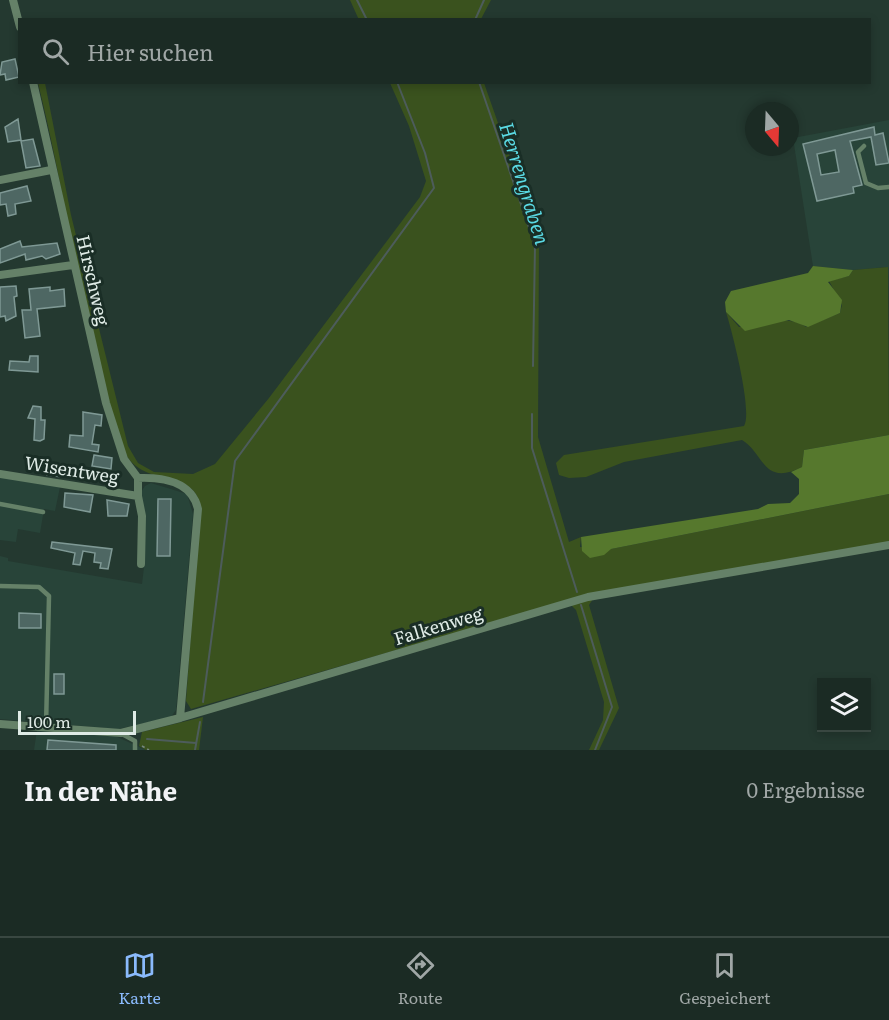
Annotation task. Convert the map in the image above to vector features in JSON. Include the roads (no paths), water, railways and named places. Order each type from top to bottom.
[{"type":"street","points":[[13,0],[18,19]]},
{"type":"street","name":"Hirschweg","points":[[33,84],[51,170],[106,403],[124,459],[138,478]]},
{"type":"street","points":[[0,180],[51,170]]},
{"type":"street","points":[[0,275],[73,265]]},
{"type":"street","name":"Wisentweg","points":[[0,474],[138,496]]},
{"type":"street","points":[[141,564],[142,516],[138,496],[138,478],[165,480],[191,491],[198,509],[180,718]]},
{"type":"street","name":"Falkenweg","points":[[0,724],[121,733],[180,718],[588,597],[889,545]]},
{"type":"lane","points":[[864,146],[858,152],[866,183],[878,188],[889,187]]},
{"type":"lane","points":[[0,504],[43,512]]},
{"type":"lane","points":[[0,586],[39,587],[49,596],[46,727]]},
{"type":"lane","points":[[121,733],[135,741],[135,750]]},
{"type":"waterway","points":[[357,0],[366,18]]},
{"type":"waterway","name":"Herrengraben","points":[[476,18],[484,0]]},
{"type":"waterway","points":[[203,702],[235,461],[434,188],[425,153],[398,84]]},
{"type":"waterway","name":"Herrengraben","points":[[480,84],[535,245],[533,366]]},
{"type":"waterway","name":"Herrengraben","points":[[532,414],[532,448],[577,592]]},
{"type":"waterway","name":"Herrengraben","points":[[581,605],[612,707],[595,750]]},
{"type":"waterway","points":[[195,750],[200,722]]},
{"type":"waterway","points":[[147,739],[196,743]]}]
